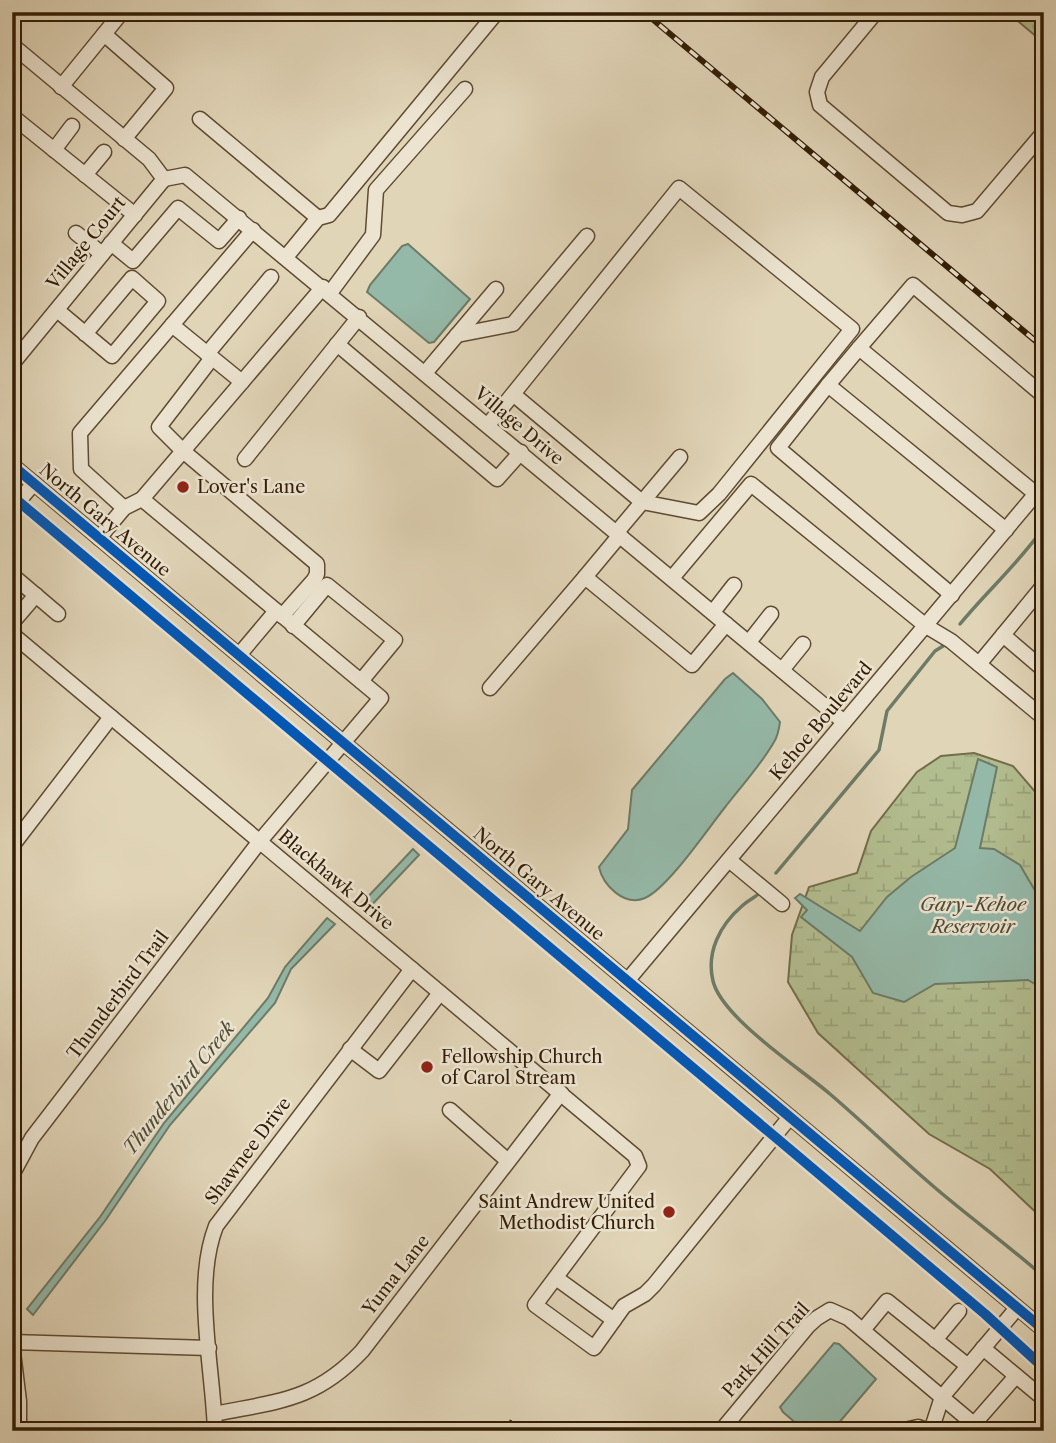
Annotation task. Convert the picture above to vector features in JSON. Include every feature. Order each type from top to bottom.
[{"type":"street","points":[[61,87],[122,12]]},
{"type":"street","points":[[286,257],[318,218],[329,215],[497,12]]},
{"type":"street","points":[[876,12],[822,77],[817,92],[820,105],[948,213],[962,215],[977,211],[1044,132]]},
{"type":"street","points":[[104,34],[166,88],[124,139]]},
{"type":"street","points":[[12,45],[149,159],[164,179]]},
{"type":"street","points":[[99,538],[124,509],[142,499],[373,235],[376,190],[465,89]]},
{"type":"street","points":[[12,116],[135,215]]},
{"type":"street","points":[[200,119],[318,218]]},
{"type":"street","points":[[54,150],[72,126]]},
{"type":"street","points":[[85,175],[104,152]]},
{"type":"street","name":"Village Drive","points":[[164,179],[186,175],[844,722]]},
{"type":"street","name":"Village Court","points":[[12,364],[164,179]]},
{"type":"street","points":[[488,425],[679,188],[852,329],[719,494],[699,513],[642,502],[513,394]]},
{"type":"street","points":[[76,233],[133,261],[178,208],[219,241],[239,218]]},
{"type":"street","points":[[124,509],[81,469],[80,433],[253,230]]},
{"type":"street","points":[[457,335],[513,324],[587,236]]},
{"type":"street","points":[[271,277],[159,426],[183,451],[317,564],[314,580],[284,618]]},
{"type":"street","points":[[57,310],[85,334],[111,356],[158,302],[132,278],[85,334]]},
{"type":"street","points":[[952,595],[778,447],[913,285],[1044,397]]},
{"type":"street","points":[[425,373],[496,289]]},
{"type":"street","points":[[245,459],[359,317]]},
{"type":"street","points":[[172,325],[242,382]]},
{"type":"street","points":[[337,344],[498,479],[521,452]]},
{"type":"street","points":[[859,348],[1040,489]]},
{"type":"street","points":[[828,385],[1006,530]]},
{"type":"street","points":[[490,688],[585,577],[680,457]]},
{"type":"street","name":"North Gary Avenue","points":[[12,465],[1044,1330]]},
{"type":"street","points":[[12,509],[34,483]]},
{"type":"street","points":[[672,578],[751,484],[926,626],[951,641],[1044,718]]},
{"type":"street","name":"Kehoe Boulevard","points":[[627,981],[1040,489]]},
{"type":"street","points":[[142,499],[284,618],[361,681],[395,640],[327,585],[284,618],[239,655]]},
{"type":"street","points":[[12,575],[58,614]]},
{"type":"street","points":[[585,577],[692,665],[726,624]]},
{"type":"street","points":[[713,612],[734,585]]},
{"type":"street","points":[[979,664],[1044,585]]},
{"type":"street","points":[[12,623],[36,595]]},
{"type":"street","points":[[748,642],[771,614]]},
{"type":"street","name":"Blackhawk Drive","points":[[12,634],[635,1156],[639,1166],[556,1278]]},
{"type":"street","points":[[1003,635],[1044,670]]},
{"type":"street","points":[[782,670],[803,644]]},
{"type":"street","name":"Thunderbird Trail","points":[[12,1175],[32,1138],[260,841],[381,698],[361,681]]},
{"type":"street","points":[[12,846],[111,717]]},
{"type":"street","points":[[729,860],[782,904]]},
{"type":"street","name":"Shawnee Drive","points":[[215,1431],[205,1271],[209,1244],[216,1226],[412,969]]},
{"type":"street","points":[[350,1049],[379,1071],[440,993]]},
{"type":"street","name":"Yuma Lane","points":[[215,1414],[296,1396],[322,1385],[346,1368],[362,1351],[561,1093]]},
{"type":"street","points":[[450,1110],[508,1161]]},
{"type":"street","points":[[614,1320],[556,1278],[535,1306],[594,1348],[614,1320],[624,1306],[645,1294],[654,1285],[790,1117]]},
{"type":"street","points":[[863,1330],[887,1301],[968,1366]]},
{"type":"street","points":[[900,1431],[918,1427],[929,1431],[942,1397],[1017,1308]]},
{"type":"street","name":"Park Hill Trail","points":[[721,1431],[817,1318],[830,1310],[842,1314],[863,1330],[978,1427]]},
{"type":"street","points":[[936,1340],[960,1311]]},
{"type":"street","points":[[19,1431],[19,1401],[12,1343],[209,1348]]},
{"type":"street","points":[[984,1348],[1044,1399]]},
{"type":"street","points":[[978,1427],[1016,1376]]},
{"type":"path","points":[[505,1431],[511,1420]]},
{"type":"green space","points":[[1007,12],[1044,12],[1044,43]]},
{"type":"green space","points":[[974,753],[1013,766],[1044,802],[1044,1220],[990,1169],[929,1134],[818,1033],[788,982],[792,935],[809,887],[857,873],[871,831],[917,772],[941,756]]},
{"type":"water","points":[[408,244],[470,299],[434,342],[429,343],[367,292],[402,246]]},
{"type":"water","points":[[733,673],[762,699],[780,722],[775,740],[757,767],[665,882],[645,898],[637,900],[622,897],[605,881],[599,867],[628,829],[632,790],[725,679]]},
{"type":"water","name":"Gary-Kehoe Reservoir","points":[[978,759],[997,767],[980,848],[994,849],[1020,865],[1044,906],[1044,989],[1028,980],[935,984],[904,1002],[873,993],[852,957],[801,917],[807,910],[795,898],[800,894],[860,931],[887,897],[911,877],[955,848]]},
{"type":"water","points":[[413,849],[419,855],[366,911],[362,903]]},
{"type":"water","points":[[327,918],[335,924],[291,969],[275,1003],[170,1125],[105,1221],[33,1315],[27,1309],[100,1217],[164,1123],[268,998],[285,967]]},
{"type":"water","points":[[834,1343],[839,1344],[876,1379],[832,1431],[805,1431],[780,1407]]},
{"type":"waterway","name":"Thunderbird Creek","points":[[960,624],[1044,527]]},
{"type":"waterway","name":"Thunderbird Creek","points":[[776,873],[879,750],[887,711],[935,651],[943,646]]},
{"type":"waterway","points":[[762,890],[734,913],[721,930],[711,960],[713,981],[719,995],[731,1011],[764,1042],[830,1094],[933,1186],[1044,1277]]},
{"type":"railway","points":[[644,12],[1044,348]]},
{"type":"cycle path","points":[[12,465],[1044,1330]]},
{"type":"cycle path","points":[[12,496],[985,1314],[1044,1368]]},
{"type":"place","name":"Lover's Lane","points":[[183,487]]},
{"type":"place","name":"Fellowship Church of Carol Stream","points":[[427,1067]]},
{"type":"place","name":"Saint Andrew United Methodist Church","points":[[669,1212]]}]
